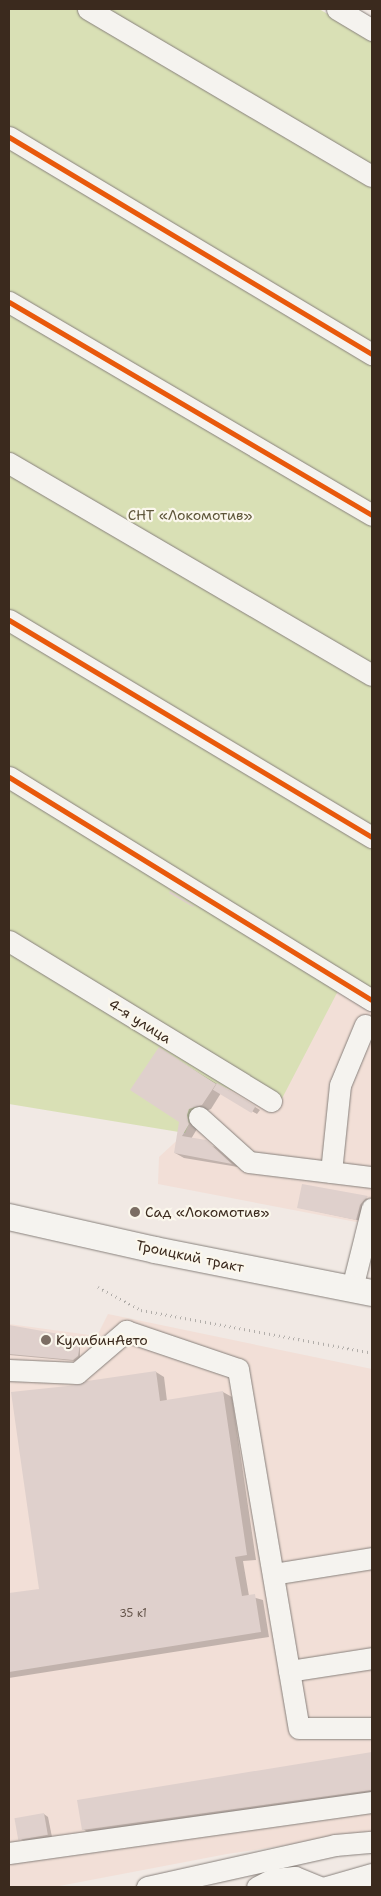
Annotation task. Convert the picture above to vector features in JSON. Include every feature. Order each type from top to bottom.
[{"type":"main road","name":"Троицкий тракт","points":[[9,1217],[155,1250],[362,1291]]},
{"type":"street","points":[[88,9],[372,176]]},
{"type":"street","points":[[337,9],[372,30]]},
{"type":"street","points":[[9,137],[372,354]]},
{"type":"street","points":[[9,302],[372,515]]},
{"type":"street","points":[[9,463],[372,675]]},
{"type":"street","points":[[9,620],[372,837]]},
{"type":"street","points":[[9,777],[372,1000]]},
{"type":"street","name":"4-я улица","points":[[9,941],[271,1101]]},
{"type":"street","points":[[331,1172],[340,1085],[365,1025]]},
{"type":"street","points":[[199,1117],[249,1162],[372,1178]]},
{"type":"street","points":[[362,1291],[372,1208]]},
{"type":"street","points":[[9,1370],[77,1373],[126,1331],[238,1369],[299,1728],[372,1728]]},
{"type":"street","points":[[273,1574],[372,1558]]},
{"type":"street","points":[[290,1671],[372,1658]]},
{"type":"street","points":[[9,1853],[372,1802]]},
{"type":"street","points":[[146,1887],[334,1845],[372,1842]]},
{"type":"street","points":[[326,1887],[372,1874]]},
{"type":"street","points":[[258,1887],[273,1879],[295,1877],[320,1887]]},
{"type":"path","points":[[98,1287],[141,1310],[372,1353]]},
{"type":"shaded area","points":[[338,991],[372,1010],[372,1225],[158,1184],[159,1157],[185,1133],[208,1080]]},
{"type":"shaded area","points":[[108,1314],[372,1369],[372,1833],[227,1854],[54,1887],[9,1887],[9,1324],[97,1336]]},
{"type":"green space","name":"СНТ «Локомотив»","points":[[9,9],[319,9],[372,40],[372,1010],[338,991],[276,1110],[208,1080],[185,1133],[9,1104]]},
{"type":"building","points":[[170,891],[194,906],[169,893]]},
{"type":"building","points":[[159,1047],[216,1084],[202,1105],[189,1109],[187,1115],[189,1124],[182,1136],[206,1140],[232,1164],[174,1153],[179,1122],[130,1090]]},
{"type":"building","points":[[217,1083],[256,1106],[251,1113],[213,1090]]},
{"type":"building","points":[[302,1184],[368,1196],[360,1205],[356,1220],[297,1208]]},
{"type":"building","points":[[9,1325],[81,1338],[78,1356],[73,1360],[9,1354]]},
{"type":"building","points":[[156,1371],[160,1401],[223,1391],[247,1555],[235,1557],[242,1596],[255,1594],[261,1632],[9,1672],[9,1593],[39,1589],[11,1392],[77,1385],[87,1381]]},
{"type":"building","points":[[372,1752],[372,1790],[82,1830],[77,1800]]},
{"type":"building","points":[[44,1813],[48,1835],[18,1840],[14,1818]]},
{"type":"cycle path","points":[[9,137],[372,354]]},
{"type":"cycle path","points":[[9,302],[372,515]]},
{"type":"cycle path","points":[[9,620],[372,837]]},
{"type":"cycle path","points":[[9,777],[372,1000]]},
{"type":"place","name":"Сад «Локомотив»","points":[[135,1212]]},
{"type":"place","name":"КулибинАвто","points":[[46,1340]]}]
